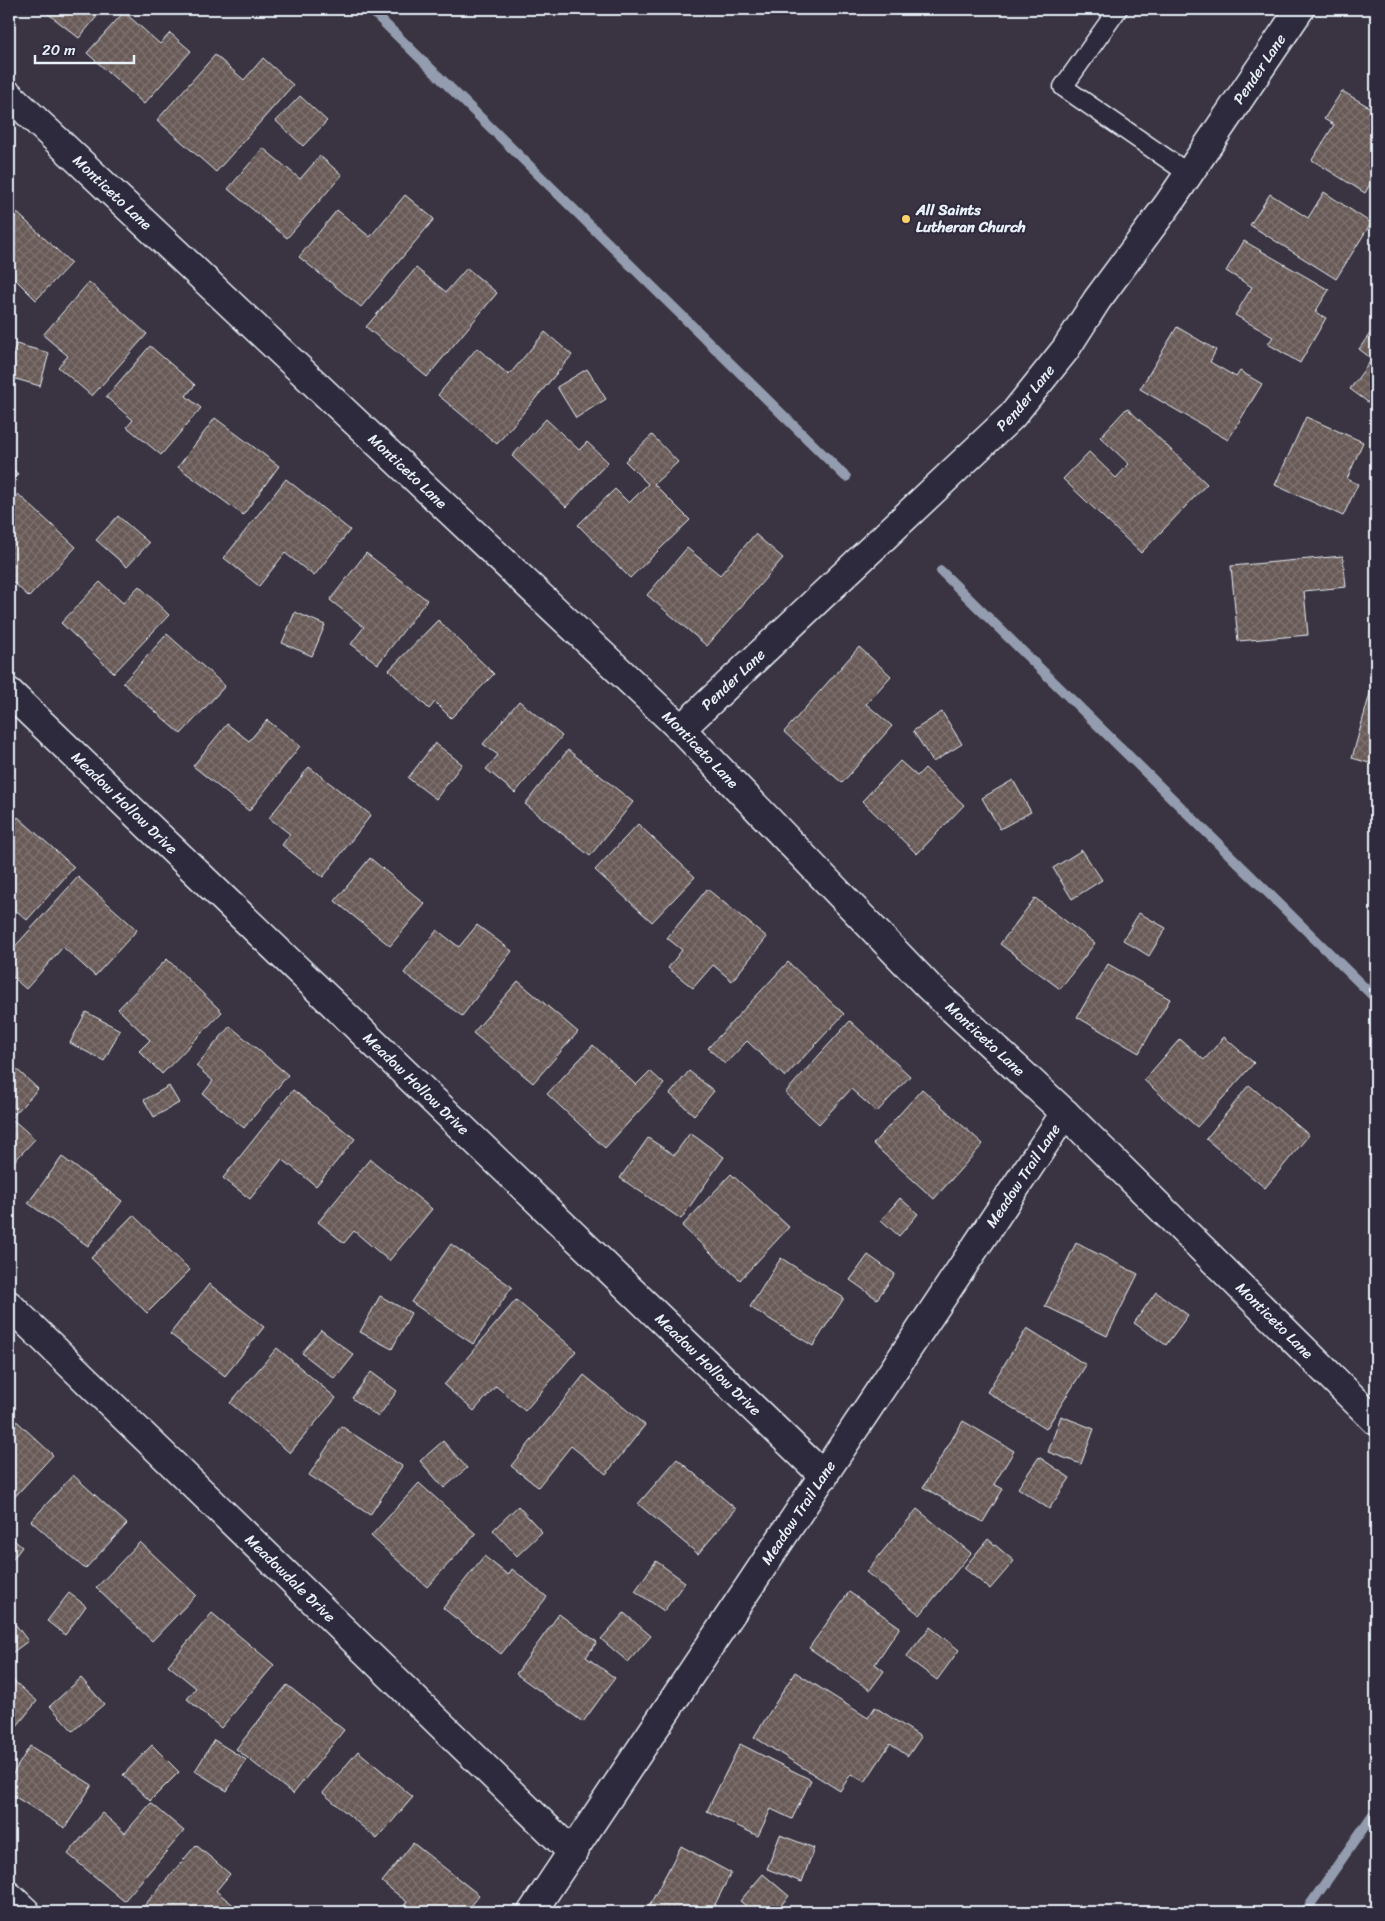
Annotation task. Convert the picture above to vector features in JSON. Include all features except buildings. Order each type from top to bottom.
[{"type":"street","name":"Pender Lane","points":[[681,729],[1012,416],[1065,350],[1097,300],[1189,174],[1300,9]]},
{"type":"street","name":"Monticeto Lane","points":[[9,95],[681,729],[929,987],[1065,1113],[1376,1420]]},
{"type":"street","name":"Meadow Hollow Drive","points":[[9,692],[824,1476]]},
{"type":"street","name":"Meadow Trail Lane","points":[[532,1912],[1065,1113]]},
{"type":"street","name":"Meadowdale Drive","points":[[9,1305],[572,1853]]},
{"type":"street","points":[[9,1896],[26,1912]]},
{"type":"lane","points":[[1118,9],[1063,87],[1189,174]]},
{"type":"waterway","points":[[370,9],[846,477]]},
{"type":"waterway","points":[[941,571],[1376,999]]},
{"type":"waterway","points":[[1305,1912],[1376,1810]]},
{"type":"place","name":"All Saints Lutheran Church","points":[[906,219]]}]
